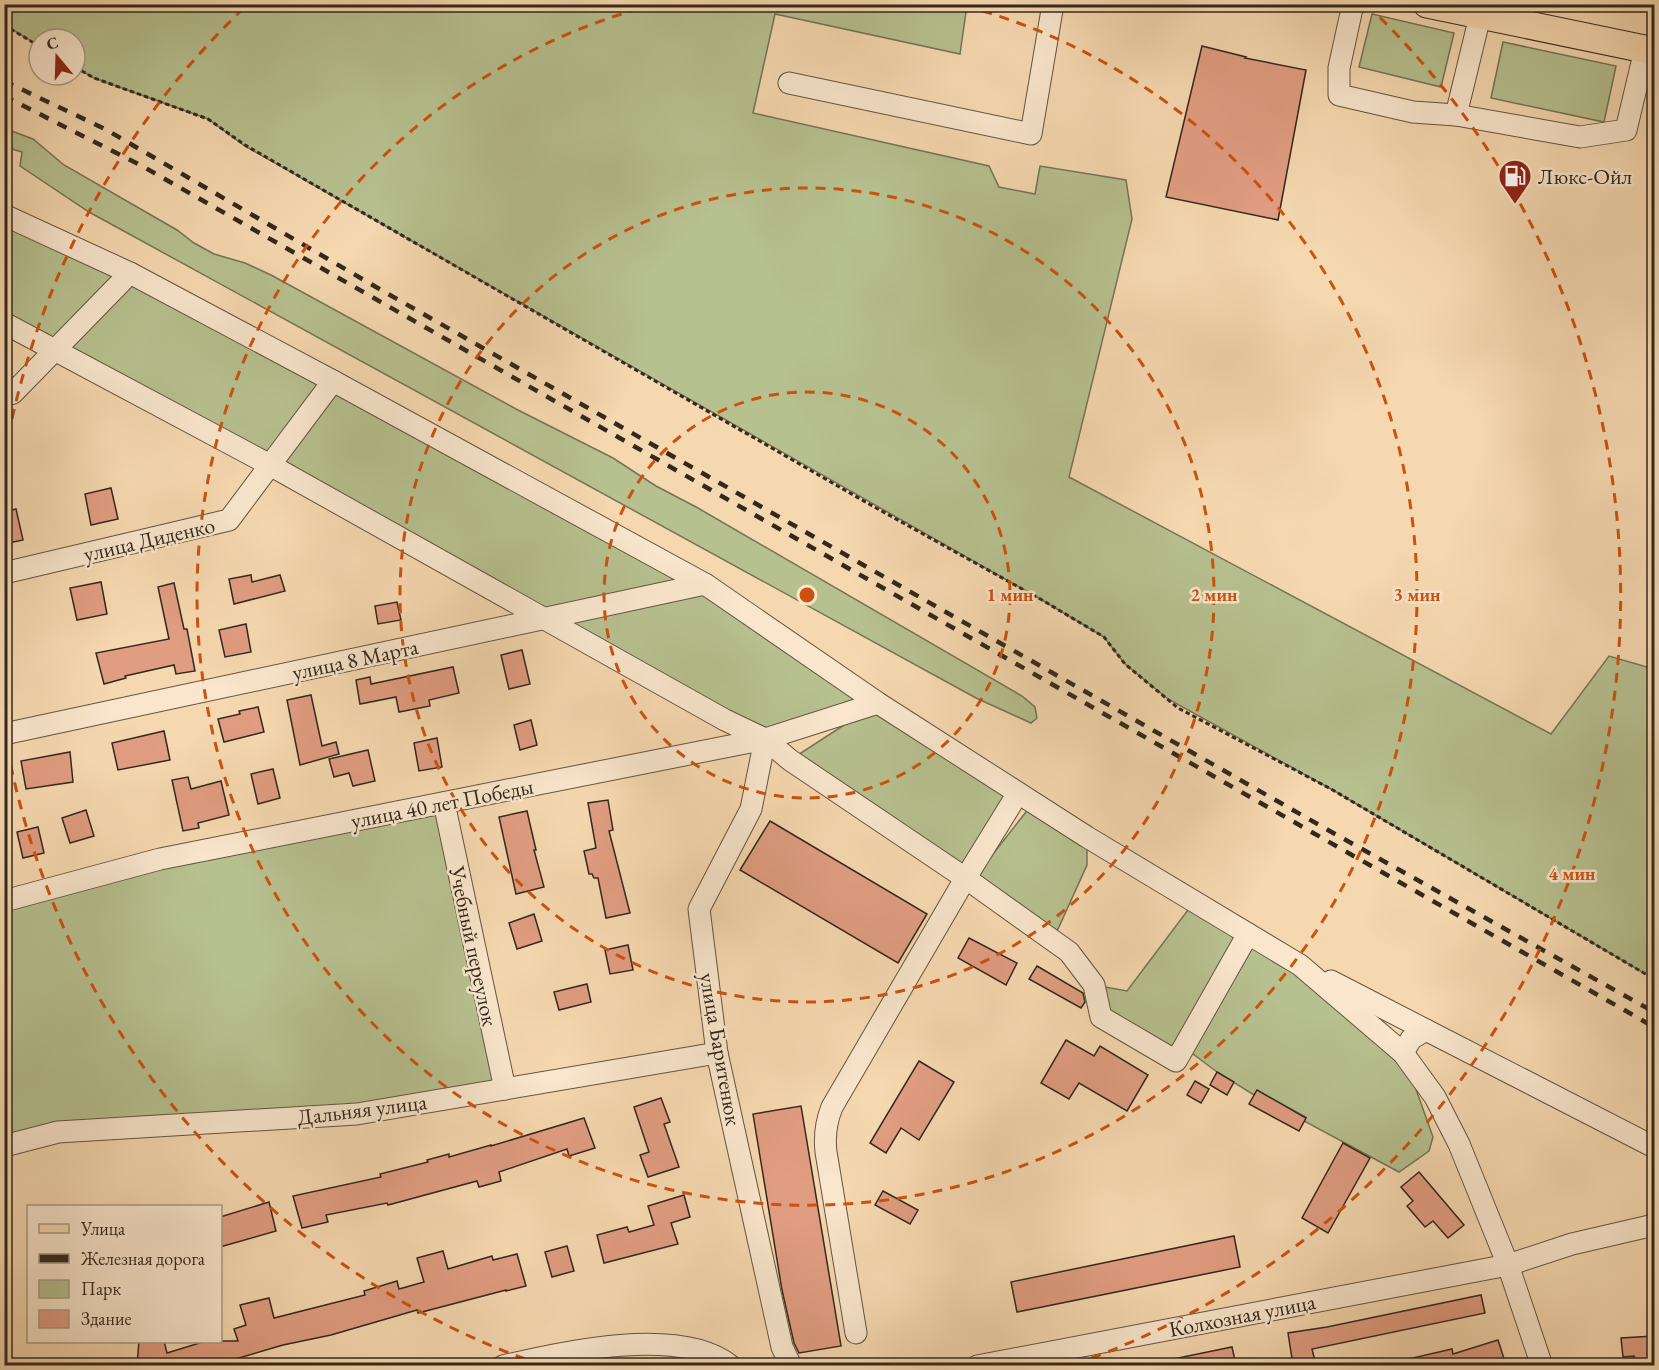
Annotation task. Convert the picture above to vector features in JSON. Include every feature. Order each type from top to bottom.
[{"type":"main road","points":[[1427,4],[1650,51]]},
{"type":"street","points":[[789,83],[1031,134],[1053,4]]},
{"type":"street","points":[[1353,4],[1339,68],[1339,95],[1413,112],[1473,117],[1580,137],[1626,130],[1650,51]]},
{"type":"street","points":[[1456,116],[1480,16]]},
{"type":"street","points":[[4,215],[130,273],[333,381],[705,585],[878,703],[1018,793],[1300,965],[1654,1147]]},
{"type":"street","points":[[4,396],[13,393],[130,273]]},
{"type":"street","points":[[4,323],[270,465],[725,720],[765,739],[790,760],[1069,952],[1094,985],[1101,1017],[1176,1061],[1248,934]]},
{"type":"street","name":"улица Диденко","points":[[4,573],[229,520],[333,381]]},
{"type":"street","name":"улица 8 Марта","points":[[4,734],[705,585]]},
{"type":"street","name":"улица 40 лет Победы","points":[[4,901],[160,859],[765,739],[878,703]]},
{"type":"street","name":"улица Баритенюк","points":[[765,739],[751,809],[699,909],[717,1053],[782,1347],[791,1365]]},
{"type":"street","points":[[856,1333],[826,1152],[825,1135],[828,1119],[832,1107],[1018,793]]},
{"type":"street","name":"Учебный переулок","points":[[444,803],[505,1089]]},
{"type":"street","points":[[1300,965],[1403,1053],[1435,1097],[1448,1120],[1508,1265],[1542,1365]]},
{"type":"street","points":[[1403,1053],[1411,1038],[1426,1030]]},
{"type":"street","name":"Дальняя улица","points":[[4,1146],[58,1132],[357,1114],[717,1053]]},
{"type":"street","name":"Колхозная улица","points":[[977,1365],[1508,1265],[1572,1244],[1654,1226]]},
{"type":"street","points":[[503,1365],[609,1345],[670,1344],[720,1357],[731,1365]]},
{"type":"path","points":[[4,26],[27,39]]},
{"type":"path","points":[[87,74],[208,119],[255,152],[848,492],[1042,600],[1104,637],[1125,664],[1179,708],[1330,789],[1654,979]]},
{"type":"green space","points":[[5,4],[967,5],[960,54],[775,14],[753,113],[989,166],[999,187],[1035,194],[1040,166],[1126,180],[1132,219],[1069,477],[1551,734],[1609,656],[1654,669],[1654,979],[1331,789],[1168,699],[1125,664],[1104,637],[1042,600],[245,146],[208,119],[87,74],[87,27],[27,27],[27,39],[5,25]]},
{"type":"green space","points":[[1372,14],[1454,33],[1441,87],[1359,67]]},
{"type":"green space","points":[[1503,42],[1616,66],[1604,122],[1491,98]]},
{"type":"green space","points":[[9,130],[33,139],[64,165],[214,254],[245,263],[271,275],[518,410],[613,458],[656,486],[698,508],[1022,696],[1035,707],[1037,718],[1031,723],[976,698],[89,212],[20,166],[22,152],[5,147],[5,132]]},
{"type":"green space","points":[[4,215],[705,584],[1010,788],[958,874],[790,760],[875,705],[765,739],[5,323]]},
{"type":"green space","points":[[444,803],[505,1089],[5,1146],[5,901]]},
{"type":"green space","points":[[1033,803],[1087,837],[1087,865],[1053,940],[971,882]]},
{"type":"green space","points":[[1194,902],[1300,965],[1403,1053],[1433,1137],[1429,1151],[1399,1172],[1304,1121],[1306,1117],[1257,1091],[1254,1095],[1217,1072],[1185,1048],[1176,1061],[1101,1017],[1094,985],[1127,991]]},
{"type":"building","points":[[1202,46],[1245,58],[1306,70],[1278,220],[1166,197]]},
{"type":"building","points":[[111,488],[118,519],[91,525],[85,494]]},
{"type":"building","points":[[16,509],[23,540],[4,544],[4,512]]},
{"type":"building","points":[[251,575],[252,582],[280,575],[285,591],[234,604],[229,579]]},
{"type":"building","points":[[101,582],[107,614],[77,620],[70,588]]},
{"type":"building","points":[[174,583],[184,629],[187,629],[195,671],[176,674],[174,665],[125,676],[126,678],[104,684],[96,653],[169,639],[158,587]]},
{"type":"building","points":[[397,602],[401,620],[378,624],[375,606]]},
{"type":"building","points":[[246,624],[251,652],[225,657],[219,630]]},
{"type":"building","points":[[522,650],[530,684],[509,689],[501,655]]},
{"type":"building","points":[[453,667],[459,693],[429,700],[430,706],[399,712],[396,697],[360,704],[356,680],[370,677],[371,684]]},
{"type":"building","points":[[311,695],[322,746],[336,742],[339,754],[300,765],[287,700]]},
{"type":"building","points":[[258,707],[264,732],[224,742],[218,719]]},
{"type":"building","points":[[531,720],[537,745],[520,750],[514,725]]},
{"type":"building","points":[[164,731],[170,760],[118,770],[112,743]]},
{"type":"building","points":[[437,738],[442,767],[419,771],[414,743]]},
{"type":"building","points":[[368,750],[375,781],[353,786],[349,773],[334,777],[329,759]]},
{"type":"building","points":[[70,752],[73,782],[26,789],[21,761]]},
{"type":"building","points":[[273,769],[280,798],[258,804],[251,774]]},
{"type":"building","points":[[188,777],[191,789],[221,781],[229,815],[198,823],[199,828],[183,831],[172,780]]},
{"type":"building","points":[[608,800],[613,830],[609,831],[630,913],[606,918],[598,878],[589,874],[584,851],[596,848],[588,803]]},
{"type":"building","points":[[86,810],[94,836],[70,843],[62,818]]},
{"type":"building","points":[[527,811],[544,887],[516,894],[499,817]]},
{"type":"building","points":[[770,821],[927,914],[898,963],[740,870]]},
{"type":"building","points":[[38,827],[44,853],[23,858],[17,832]]},
{"type":"building","points":[[534,914],[542,941],[517,949],[509,923]]},
{"type":"building","points":[[969,938],[1017,963],[1006,985],[958,958]]},
{"type":"building","points":[[628,945],[633,970],[610,974],[605,950]]},
{"type":"building","points":[[1037,966],[1083,993],[1085,1002],[1081,1008],[1029,979]]},
{"type":"building","points":[[587,984],[591,1002],[559,1010],[554,992]]},
{"type":"building","points":[[1066,1040],[1094,1056],[1100,1046],[1148,1075],[1127,1111],[1079,1083],[1069,1099],[1041,1083]]},
{"type":"building","points":[[919,1061],[954,1082],[919,1140],[901,1128],[886,1153],[870,1143]]},
{"type":"building","points":[[1217,1072],[1234,1082],[1227,1095],[1210,1085]]},
{"type":"building","points":[[1195,1081],[1209,1089],[1201,1103],[1187,1095]]},
{"type":"building","points":[[1257,1090],[1306,1118],[1299,1131],[1249,1104]]},
{"type":"building","points":[[661,1098],[670,1122],[664,1124],[679,1167],[648,1177],[640,1155],[649,1152],[634,1107]]},
{"type":"building","points":[[801,1106],[841,1346],[799,1353],[794,1343],[782,1290],[753,1114]]},
{"type":"building","points":[[584,1118],[595,1148],[569,1156],[567,1149],[499,1172],[501,1181],[479,1187],[477,1181],[388,1205],[387,1203],[326,1215],[328,1222],[302,1228],[293,1196],[381,1177],[380,1174],[428,1162],[427,1160],[491,1146]]},
{"type":"building","points":[[1343,1143],[1370,1158],[1328,1233],[1302,1218]]},
{"type":"building","points":[[1419,1172],[1464,1225],[1448,1238],[1433,1221],[1425,1227],[1407,1206],[1413,1201],[1401,1187]]},
{"type":"building","points":[[883,1191],[918,1210],[910,1224],[875,1205]]},
{"type":"building","points":[[684,1195],[690,1217],[671,1223],[678,1244],[604,1263],[597,1235],[627,1227],[629,1232],[654,1225],[648,1206]]},
{"type":"building","points":[[269,1202],[276,1231],[222,1246],[222,1216]]},
{"type":"building","points":[[1234,1236],[1240,1267],[1017,1312],[1011,1282]]},
{"type":"building","points":[[567,1246],[574,1271],[552,1277],[545,1252]]},
{"type":"building","points":[[443,1251],[448,1269],[492,1256],[493,1260],[517,1254],[526,1286],[418,1313],[417,1310],[331,1335],[283,1345],[222,1363],[223,1365],[137,1365],[139,1343],[164,1343],[167,1353],[200,1343],[238,1341],[234,1329],[246,1325],[240,1305],[269,1298],[274,1318],[365,1295],[364,1291],[397,1281],[399,1289],[424,1282],[417,1258]]},
{"type":"building","points":[[1481,1295],[1485,1313],[1312,1349],[1316,1365],[1293,1365],[1288,1333]]},
{"type":"building","points":[[1654,1336],[1654,1365],[1634,1365],[1634,1356],[1623,1357],[1621,1338]]},
{"type":"building","points":[[1498,1340],[1506,1365],[1404,1365],[1404,1360],[1452,1349],[1453,1354]]},
{"type":"building","points":[[1232,1347],[1236,1365],[1174,1365],[1173,1359]]},
{"type":"railway","points":[[4,81],[105,129],[376,287],[1335,834],[1654,1012]]},
{"type":"railway","points":[[4,96],[142,166],[1654,1027]]},
{"type":"place","name":"Люкс-Ойл","points":[[1515,205]]}]
